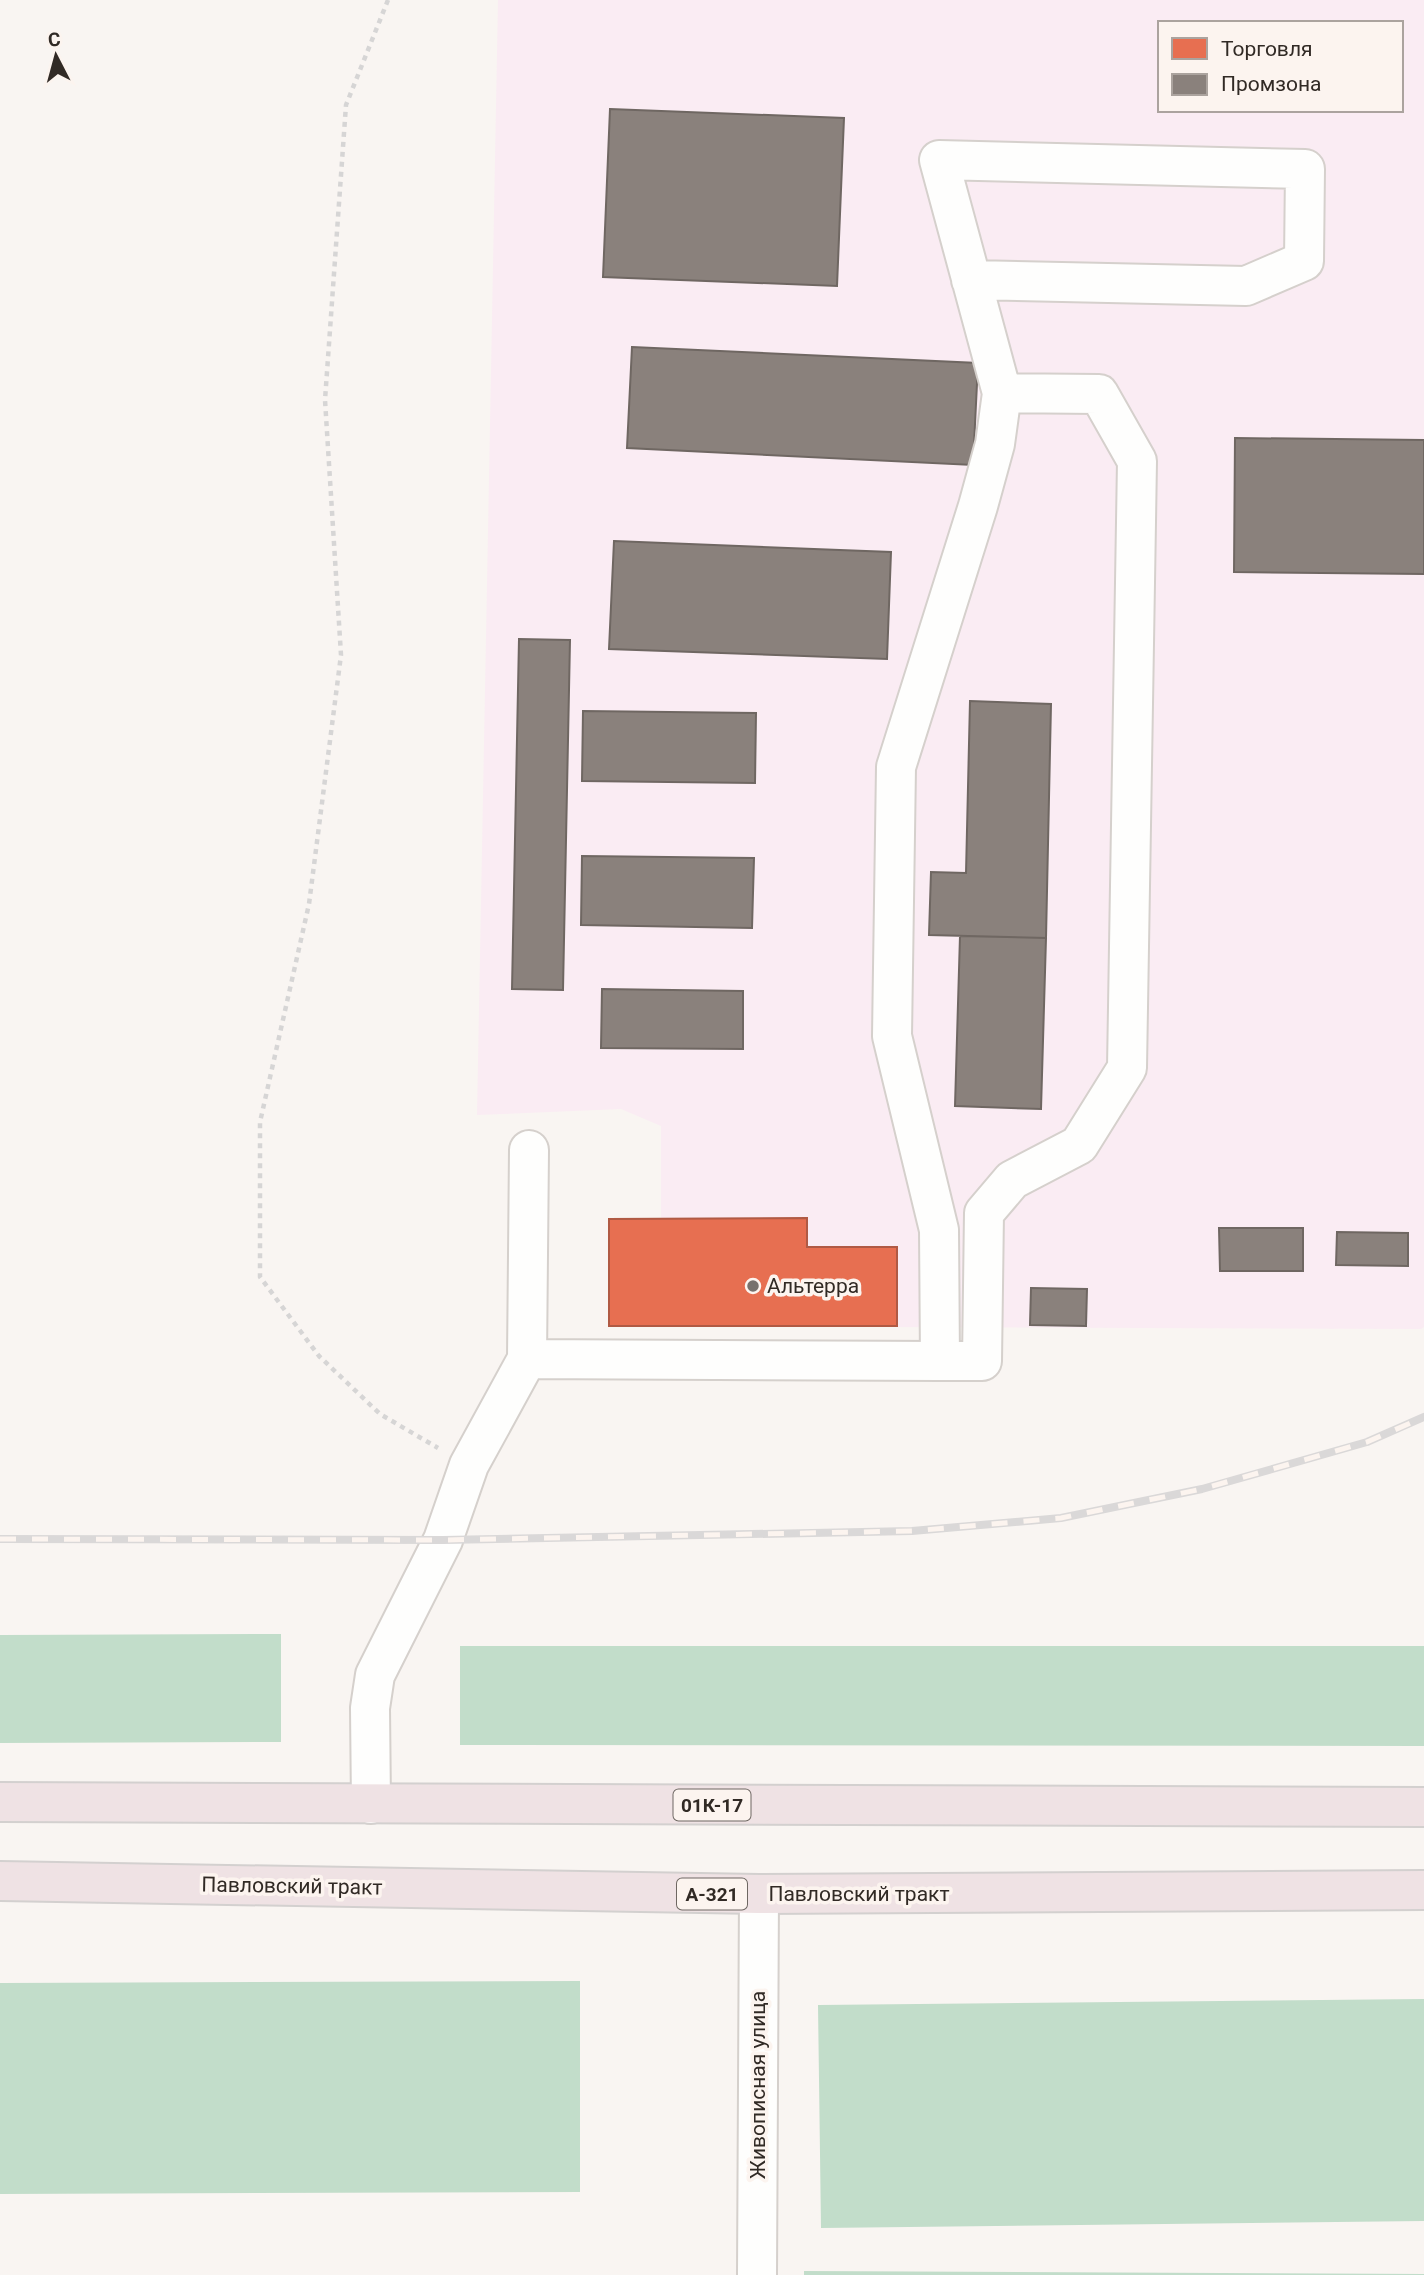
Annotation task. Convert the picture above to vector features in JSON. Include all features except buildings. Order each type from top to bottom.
[{"type":"highway","name":"01К-17","points":[[0,1802],[1424,1807]]},
{"type":"highway","name":"Павловский тракт","points":[[0,1881],[759,1894],[1424,1890]]},
{"type":"street","points":[[940,1361],[939,1230],[892,1037],[896,767],[978,506],[995,444],[1002,393],[971,280],[939,160],[1305,169],[1304,261],[1247,286],[971,280]]},
{"type":"street","points":[[527,1359],[982,1361],[984,1213],[1013,1180],[1079,1145],[1127,1068],[1137,461],[1099,394],[1002,393]]},
{"type":"street","points":[[371,1804],[370,1708],[375,1675],[443,1540],[469,1465],[527,1359],[529,1150]]},
{"type":"street","name":"Живописная улица","points":[[757,2275],[759,1894]]},
{"type":"path","points":[[388,0],[346,105],[325,400],[341,655],[309,904],[260,1122],[260,1277],[318,1356],[380,1415],[469,1465]]},
{"type":"shaded area","points":[[498,0],[1424,0],[1424,1327],[609,1326],[609,1219],[661,1218],[661,1126],[621,1109],[477,1115]]},
{"type":"green space","points":[[281,1634],[281,1742],[0,1743],[0,1635]]},
{"type":"green space","points":[[460,1646],[1424,1646],[1424,1746],[460,1745]]},
{"type":"green space","points":[[580,1981],[580,2192],[0,2194],[0,1983]]},
{"type":"green space","points":[[1424,1999],[1424,2221],[821,2228],[818,2005]]},
{"type":"green space","points":[[804,2271],[1424,2274],[1424,2275],[804,2275]]},
{"type":"railway","points":[[0,1539],[443,1540],[912,1531],[1061,1518],[1202,1489],[1367,1442],[1424,1417]]},
{"type":"place","name":"Альтерра","points":[[753,1286]]}]
